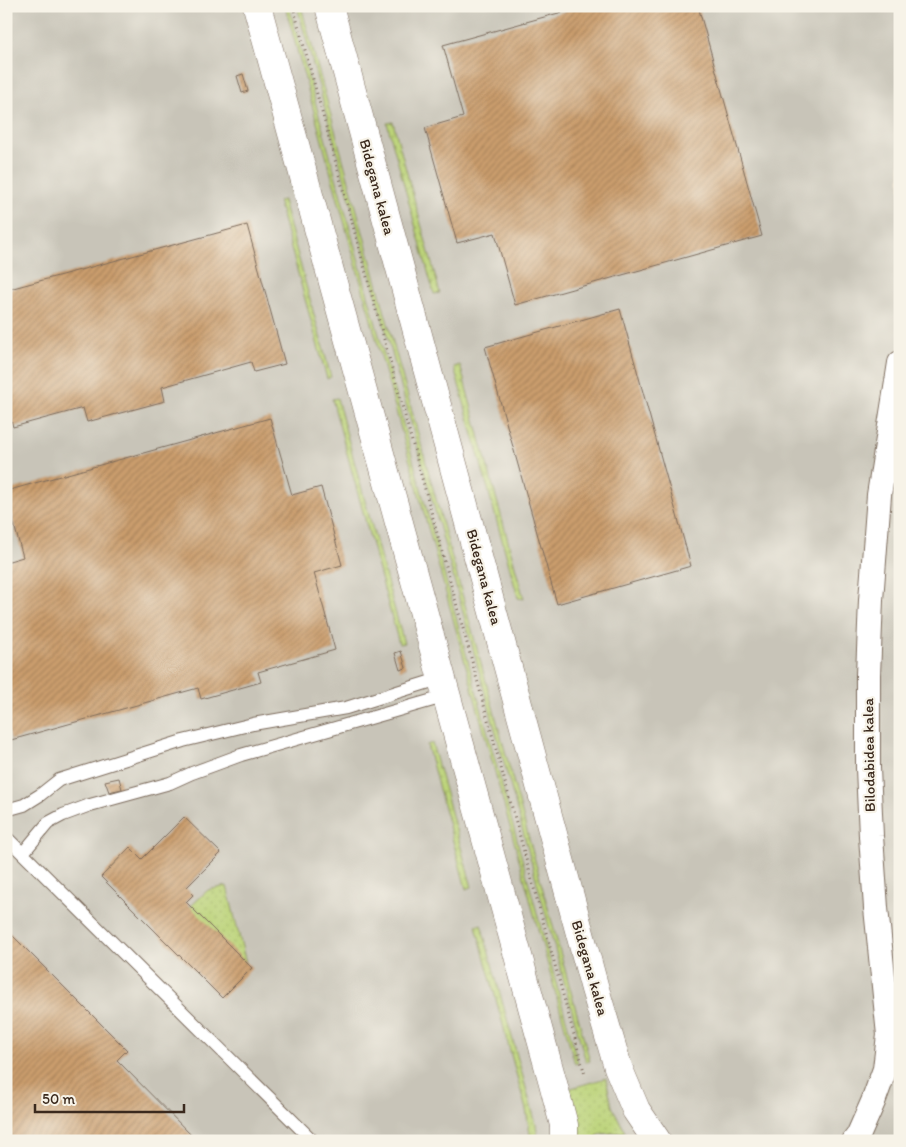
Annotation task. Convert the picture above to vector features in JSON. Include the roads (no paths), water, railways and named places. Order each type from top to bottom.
[{"type":"street","points":[[257,6],[553,1082],[564,1125],[564,1141]]},
{"type":"street","name":"Bidegana kalea","points":[[328,6],[600,1006],[618,1067],[636,1110],[657,1141]]},
{"type":"street","name":"Bilodabidea kalea","points":[[854,1141],[873,1102],[885,1069],[889,1035],[876,908],[871,836],[868,768],[868,675],[871,600],[879,495],[900,363]]},
{"type":"lane","points":[[6,810],[24,805],[59,780],[183,741],[252,724],[346,708],[445,687]]},
{"type":"lane","points":[[23,853],[48,823],[63,815],[170,782],[445,687]]},
{"type":"lane","points":[[6,837],[313,1141]]}]
